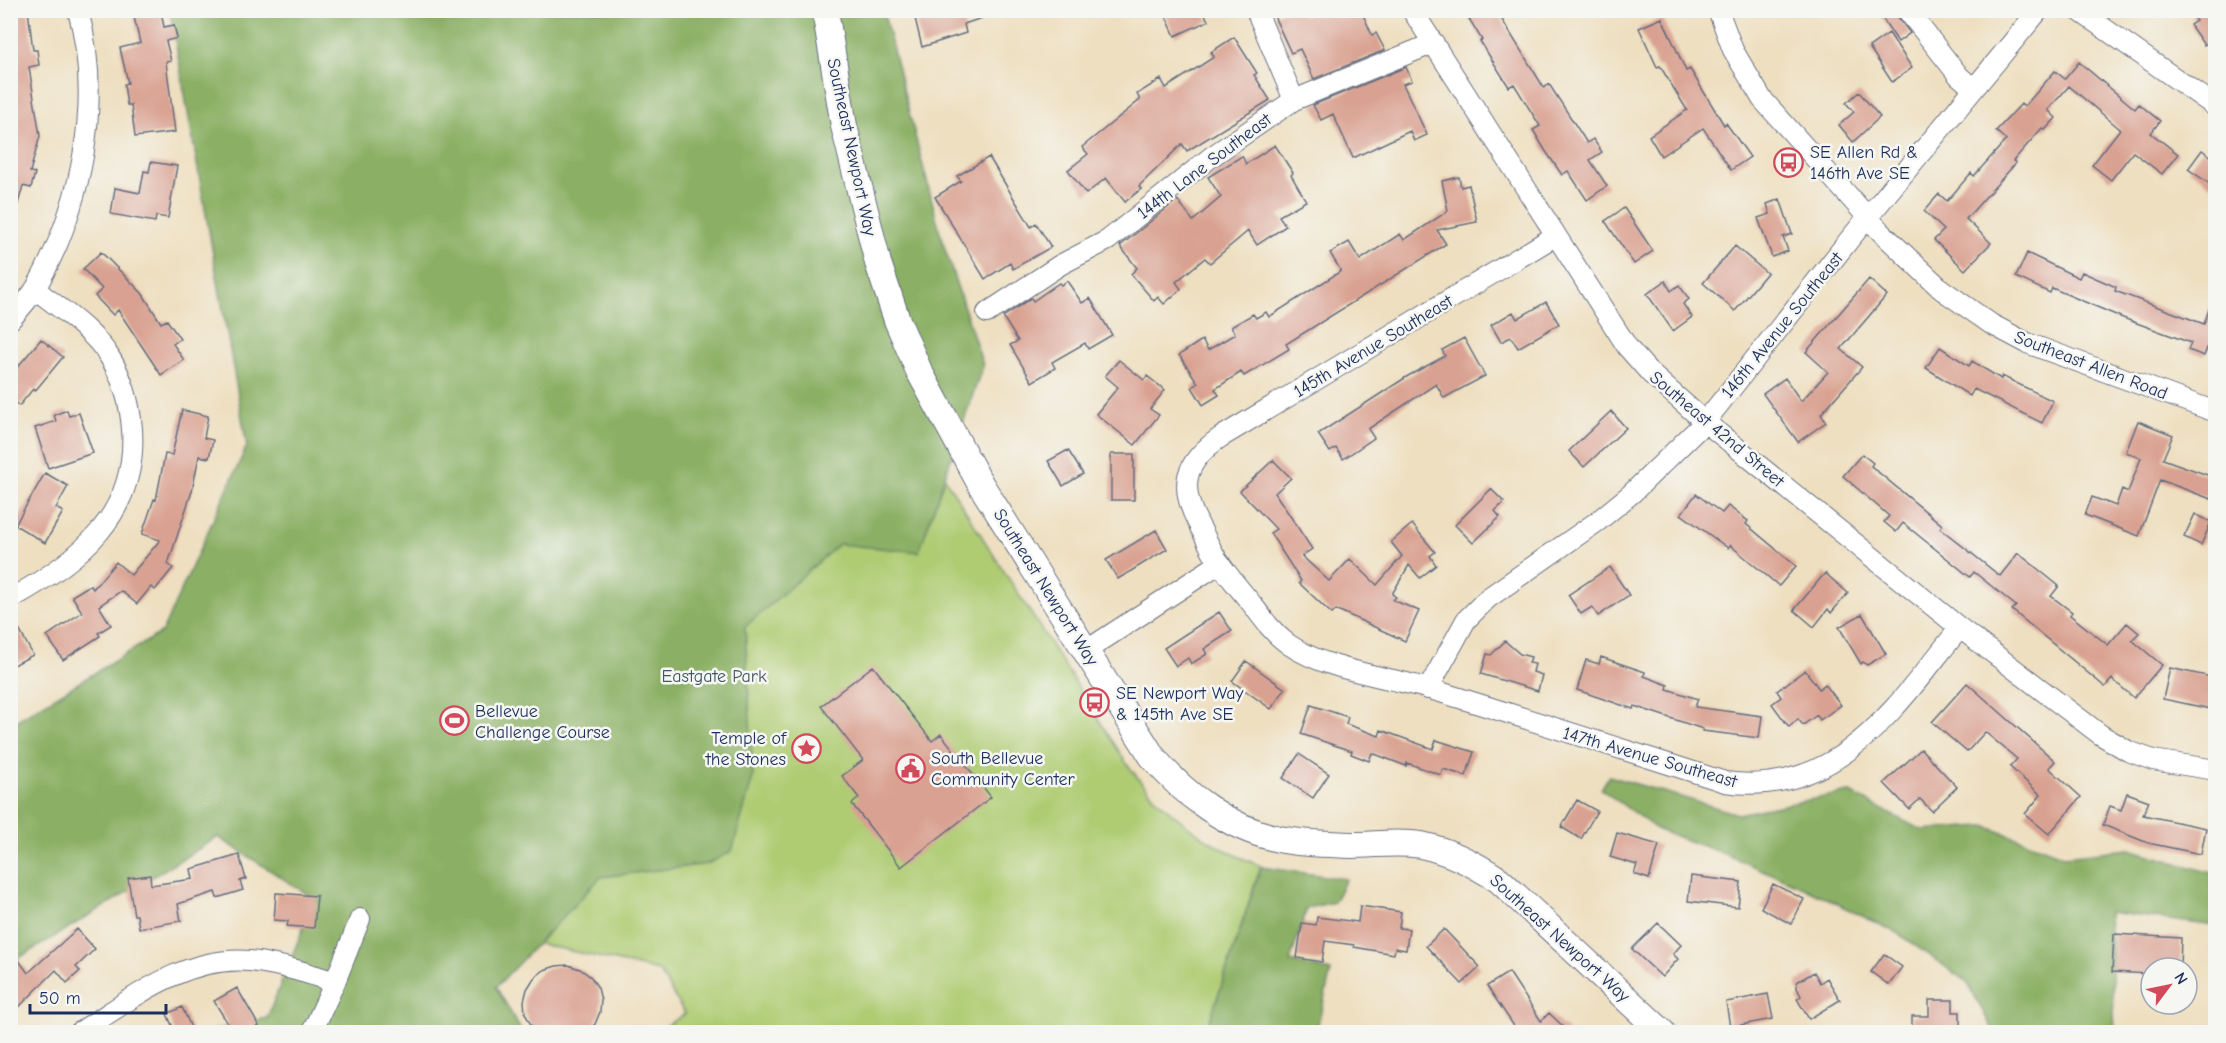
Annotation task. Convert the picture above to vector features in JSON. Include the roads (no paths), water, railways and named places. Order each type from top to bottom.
[{"type":"main road","name":"Southeast Newport Way","points":[[825,10],[844,126],[878,263],[897,320],[919,371],[950,430],[1000,515],[1152,756],[1166,773],[1205,805],[1238,825],[1275,838],[1352,845],[1420,845],[1454,854],[1476,865],[1499,880],[1662,1032]]},
{"type":"street","points":[[10,320],[35,289],[66,221],[79,172],[89,121],[89,83],[85,38],[78,10]]},
{"type":"street","points":[[1256,10],[1293,100]]},
{"type":"street","name":"Southeast 42nd Street","points":[[1412,10],[1628,348],[1650,373],[1705,422],[1960,628],[2101,735],[2128,751],[2153,760],[2216,770]]},
{"type":"street","name":"Southeast Allen Road","points":[[1718,10],[1733,50],[1762,99],[1868,218],[1941,289],[1990,324],[2027,343],[2216,412]]},
{"type":"street","points":[[1907,10],[1959,76],[1973,88]]},
{"type":"street","name":"146th Avenue Southeast","points":[[1428,689],[1466,620],[1480,605],[1598,521],[1631,494],[1705,422],[1973,88],[2039,10]]},
{"type":"street","points":[[2078,10],[2216,107]]},
{"type":"street","name":"144th Lane Southeast","points":[[987,313],[1060,265],[1108,240],[1211,157],[1293,100],[1434,43]]},
{"type":"street","name":"145th Avenue Southeast","points":[[1195,460],[1206,447],[1221,437],[1555,236]]},
{"type":"street","points":[[10,598],[41,581],[79,554],[100,532],[114,513],[134,454],[131,414],[123,384],[108,356],[90,333],[35,289]]},
{"type":"street","name":"147th Avenue Southeast","points":[[1195,460],[1187,475],[1186,492],[1190,507],[1220,563],[1271,629],[1288,644],[1309,656],[1342,667],[1428,689],[1725,782],[1748,785],[1776,783],[1809,772],[1842,756],[1884,720],[1960,628]]},
{"type":"street","points":[[1086,650],[1220,563]]},
{"type":"street","points":[[312,1032],[360,919]]},
{"type":"street","points":[[80,1032],[156,984],[194,967],[218,962],[249,961],[286,967],[335,982]]},
{"type":"place","name":"SE Allen Rd & 146th Ave SE","points":[[1789,162]]},
{"type":"place","name":"SE Newport Way & 145th Ave SE","points":[[1095,703]]},
{"type":"place","name":"Bellevue Challenge Course","points":[[454,721]]},
{"type":"place","name":"Temple of the Stones","points":[[807,748]]},
{"type":"place","name":"South Bellevue Community Center","points":[[910,768]]},
{"type":"park label","name":"Eastgate Park","points":[[714,676]]}]
